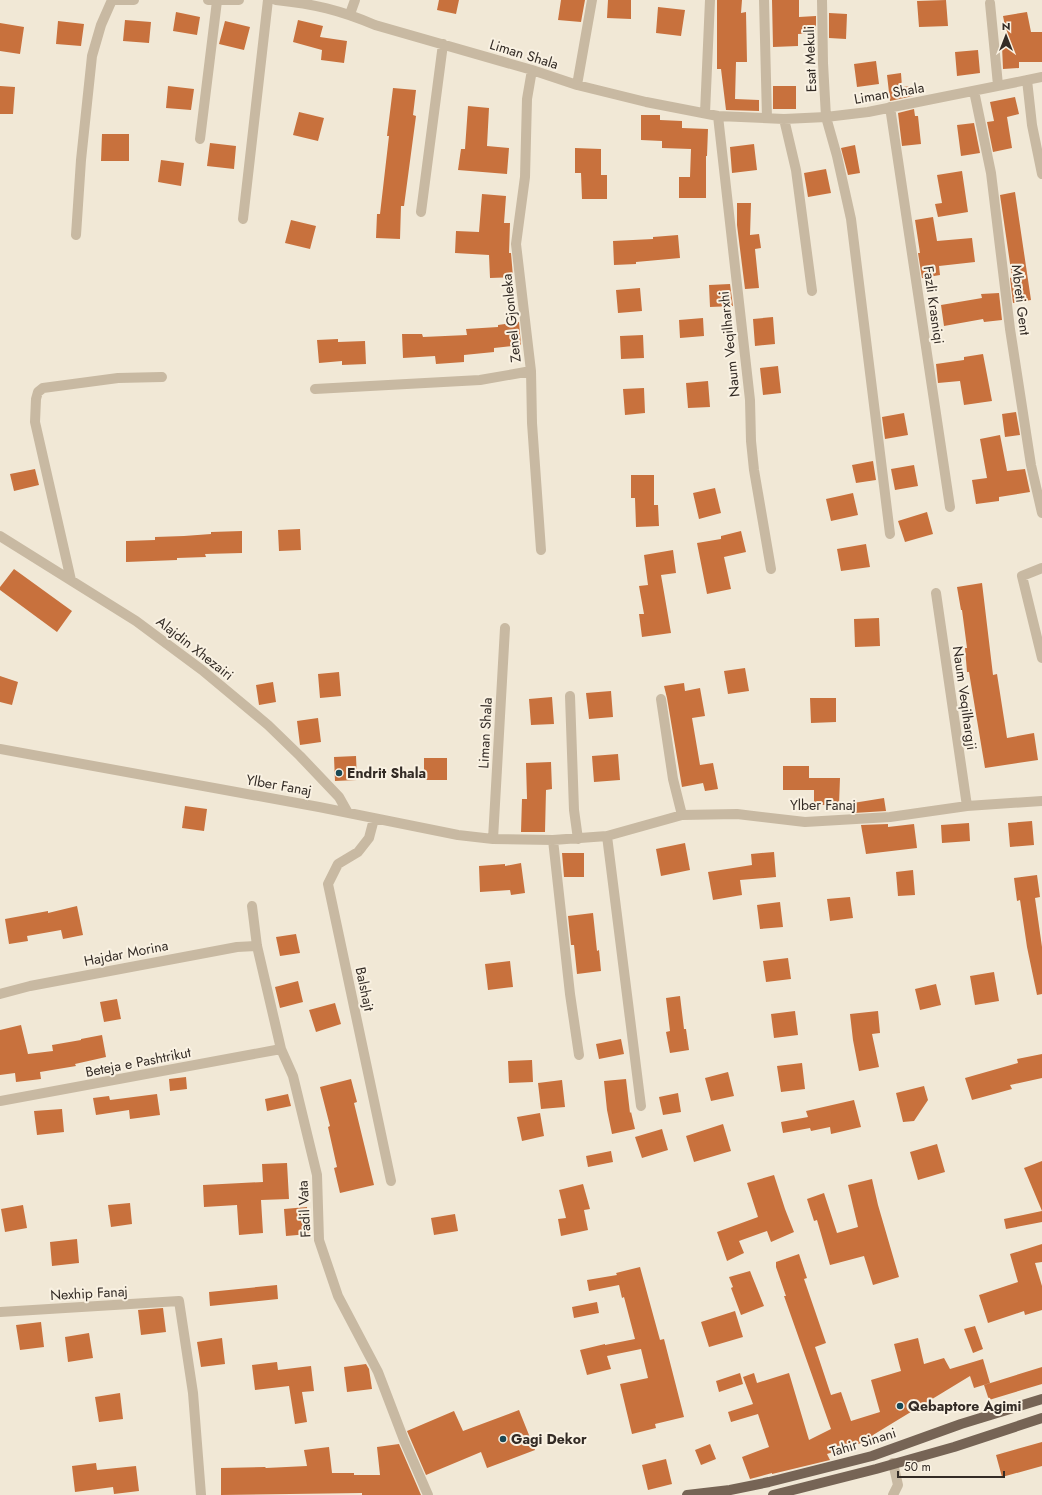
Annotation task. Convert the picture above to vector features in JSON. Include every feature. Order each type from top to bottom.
[{"type":"main road","name":"Tahir Sinani","points":[[688,1495],[730,1490],[769,1482],[872,1456],[955,1426],[1042,1399]]},
{"type":"main road","name":"Tahir Sinani","points":[[773,1495],[954,1447],[1042,1418]]},
{"type":"street","points":[[76,235],[81,160],[92,56],[101,25],[112,0],[134,0]]},
{"type":"street","points":[[200,139],[212,0],[238,0]]},
{"type":"street","points":[[243,219],[268,0]]},
{"type":"street","name":"Liman Shala","points":[[276,0],[311,4],[350,14],[375,25],[532,70],[576,85],[646,102],[718,116],[784,119],[826,117],[890,107],[1042,77]]},
{"type":"street","points":[[350,14],[355,0]]},
{"type":"street","points":[[576,85],[592,0]]},
{"type":"street","points":[[705,113],[710,0]]},
{"type":"street","points":[[764,0],[767,118]]},
{"type":"street","name":"Esat Mekuli","points":[[822,0],[826,117],[838,156],[851,219],[890,534]]},
{"type":"street","points":[[990,3],[998,85]]},
{"type":"street","points":[[421,212],[443,44]]},
{"type":"street","name":"Zenel Gjonleka","points":[[315,389],[480,380],[530,371],[516,244],[525,177],[527,99],[532,70]]},
{"type":"street","points":[[1026,80],[1032,125],[1042,174]]},
{"type":"street","name":"Mbreti Gent","points":[[974,91],[991,173],[1010,329],[1031,465],[1042,513]]},
{"type":"street","name":"Fazli Krasniqi","points":[[890,107],[950,507]]},
{"type":"street","name":"Naum Veqilharxhi","points":[[718,116],[749,392],[754,470],[771,569]]},
{"type":"street","points":[[784,119],[796,170],[812,291]]},
{"type":"street","points":[[530,371],[541,550]]},
{"type":"street","points":[[71,580],[36,422],[36,399],[38,392],[43,388],[118,378],[162,376]]},
{"type":"street","name":"Alajdin Xhezairi","points":[[0,536],[136,621],[202,670],[268,725],[335,792],[348,813]]},
{"type":"street","points":[[1042,568],[1022,576],[1042,658]]},
{"type":"street","name":"Naum Veqilhargji","points":[[936,593],[967,806]]},
{"type":"street","name":"Liman Shala","points":[[493,839],[505,628]]},
{"type":"street","points":[[570,696],[574,810],[578,839]]},
{"type":"street","points":[[661,699],[672,780],[682,815]]},
{"type":"street","name":"Ylber Fanaj","points":[[0,749],[100,766],[458,835],[493,839],[553,840],[607,836],[682,815],[737,814],[805,822],[890,817],[967,806],[1042,801]]},
{"type":"street","name":"Balshajt","points":[[374,819],[369,838],[358,852],[338,864],[328,884],[391,1181]]},
{"type":"street","points":[[607,836],[641,1106]]},
{"type":"street","points":[[553,840],[570,994],[579,1055]]},
{"type":"street","name":"Fadil Vata","points":[[252,906],[257,946],[281,1049],[293,1076],[317,1175],[319,1240],[338,1296],[378,1372],[404,1440],[428,1495]]},
{"type":"street","name":"Hajdar Morina","points":[[0,994],[30,986],[229,948],[257,946]]},
{"type":"street","name":"Beteja e Pashtrikut","points":[[0,1101],[281,1049]]},
{"type":"street","name":"Nexhip Fanaj","points":[[0,1312],[179,1301],[193,1393],[200,1495]]},
{"type":"street","points":[[893,1463],[898,1485],[893,1495]]},
{"type":"building","points":[[439,0],[459,0],[456,14],[437,10]]},
{"type":"building","points":[[561,0],[585,0],[581,22],[558,20]]},
{"type":"building","points":[[608,0],[631,0],[631,19],[607,18]]},
{"type":"building","points":[[717,0],[742,0],[741,13],[746,12],[747,62],[736,62],[735,99],[759,100],[759,111],[726,110],[721,69],[717,69]]},
{"type":"building","points":[[772,0],[799,0],[799,17],[816,16],[816,33],[798,34],[798,46],[773,47]]},
{"type":"building","points":[[946,0],[948,26],[919,27],[917,1]]},
{"type":"building","points":[[658,7],[685,10],[681,36],[656,33]]},
{"type":"building","points":[[176,12],[200,17],[197,35],[173,31]]},
{"type":"building","points":[[1027,12],[1031,32],[1042,32],[1042,62],[1019,62],[1019,68],[1003,69],[1002,46],[1009,46],[1003,16]]},
{"type":"building","points":[[829,13],[847,14],[846,39],[829,38]]},
{"type":"building","points":[[125,20],[151,22],[149,43],[123,41]]},
{"type":"building","points":[[298,20],[323,26],[320,37],[347,41],[344,63],[321,60],[322,50],[293,42]]},
{"type":"building","points":[[58,21],[84,24],[81,46],[56,44]]},
{"type":"building","points":[[225,21],[250,27],[244,50],[219,44]]},
{"type":"building","points":[[0,23],[24,27],[20,54],[0,51]]},
{"type":"building","points":[[978,50],[980,73],[957,76],[955,52]]},
{"type":"building","points":[[876,61],[879,84],[857,87],[854,64]]},
{"type":"building","points":[[901,73],[902,87],[912,86],[913,96],[890,101],[887,75]]},
{"type":"building","points":[[0,86],[15,87],[13,114],[0,114]]},
{"type":"building","points":[[168,86],[194,89],[191,110],[166,108]]},
{"type":"building","points":[[773,86],[796,86],[796,109],[773,109]]},
{"type":"building","points":[[393,88],[416,90],[413,115],[416,116],[404,206],[401,206],[400,239],[376,238],[377,214],[380,214]]},
{"type":"building","points":[[1015,97],[1019,114],[1007,117],[1012,148],[993,152],[987,122],[994,121],[990,102]]},
{"type":"building","points":[[468,106],[489,108],[487,146],[509,148],[507,174],[458,170],[461,149],[465,149]]},
{"type":"building","points":[[914,109],[915,116],[918,116],[921,144],[902,146],[898,113]]},
{"type":"building","points":[[299,112],[324,118],[318,141],[293,135]]},
{"type":"building","points":[[641,115],[660,115],[660,120],[682,121],[682,128],[708,129],[706,156],[706,198],[679,198],[679,177],[690,177],[691,149],[662,148],[662,141],[641,140]]},
{"type":"building","points":[[974,123],[980,153],[961,156],[957,125]]},
{"type":"building","points":[[102,134],[129,134],[129,161],[101,161]]},
{"type":"building","points":[[210,143],[236,146],[234,169],[207,166]]},
{"type":"building","points":[[754,144],[757,170],[732,173],[730,147]]},
{"type":"building","points":[[855,145],[860,173],[848,175],[841,148]]},
{"type":"building","points":[[575,148],[601,149],[601,175],[607,175],[607,199],[582,199],[581,173],[575,173]]},
{"type":"building","points":[[161,160],[184,163],[181,186],[158,182]]},
{"type":"building","points":[[826,169],[831,193],[808,197],[804,173]]},
{"type":"building","points":[[962,171],[968,212],[938,217],[935,204],[942,203],[937,175]]},
{"type":"building","points":[[1015,192],[1031,300],[1013,303],[1010,278],[1012,277],[1000,195]]},
{"type":"building","points":[[482,194],[506,196],[504,223],[510,223],[509,253],[511,253],[513,277],[490,278],[489,255],[455,253],[456,231],[479,232]]},
{"type":"building","points":[[737,203],[751,203],[750,235],[759,234],[761,248],[755,249],[759,288],[745,289],[737,225]]},
{"type":"building","points":[[933,217],[937,241],[972,238],[975,262],[939,266],[940,275],[922,278],[915,220]]},
{"type":"building","points":[[291,220],[316,226],[310,249],[285,243]]},
{"type":"building","points":[[678,235],[680,258],[636,262],[636,264],[614,265],[613,241],[653,239],[653,237]]},
{"type":"building","points":[[730,284],[733,306],[710,307],[709,285]]},
{"type":"building","points":[[640,288],[642,311],[618,313],[616,290]]},
{"type":"building","points":[[999,293],[1002,320],[984,322],[983,319],[944,326],[941,305],[982,298],[981,294]]},
{"type":"building","points":[[773,317],[775,344],[755,346],[753,319]]},
{"type":"building","points":[[703,318],[704,336],[680,338],[679,320]]},
{"type":"building","points":[[519,322],[521,345],[494,348],[494,352],[464,355],[464,362],[436,364],[435,356],[403,358],[402,334],[422,334],[423,337],[467,335],[466,329],[498,327],[498,325]]},
{"type":"building","points":[[643,335],[644,358],[621,359],[620,336]]},
{"type":"building","points":[[338,339],[338,342],[365,341],[366,364],[342,365],[342,361],[319,363],[317,340]]},
{"type":"building","points":[[983,354],[992,401],[964,405],[960,381],[938,383],[936,364],[964,360],[964,357]]},
{"type":"building","points":[[778,366],[781,393],[763,395],[760,368]]},
{"type":"building","points":[[708,381],[710,407],[688,408],[686,383]]},
{"type":"building","points":[[644,388],[645,413],[625,415],[623,389]]},
{"type":"building","points":[[1016,412],[1020,435],[1005,437],[1002,414]]},
{"type":"building","points":[[904,413],[908,435],[885,439],[882,417]]},
{"type":"building","points":[[1000,435],[1007,471],[1025,469],[1030,492],[999,497],[999,501],[976,504],[972,480],[987,478],[980,439]]},
{"type":"building","points":[[873,461],[876,480],[856,483],[852,465]]},
{"type":"building","points":[[914,465],[918,486],[895,490],[891,469]]},
{"type":"building","points":[[35,469],[39,485],[14,491],[10,474]]},
{"type":"building","points":[[631,475],[654,475],[654,505],[658,505],[659,526],[636,527],[635,498],[631,498]]},
{"type":"building","points":[[715,488],[721,513],[699,519],[693,493]]},
{"type":"building","points":[[853,493],[858,515],[831,521],[826,499]]},
{"type":"building","points":[[927,512],[933,534],[905,542],[898,521]]},
{"type":"building","points":[[300,529],[301,550],[279,551],[278,530]]},
{"type":"building","points":[[242,531],[242,553],[205,554],[206,557],[177,558],[177,560],[126,562],[126,541],[155,540],[155,537],[211,534],[211,532]]},
{"type":"building","points":[[741,531],[746,552],[724,557],[731,589],[707,594],[697,543],[721,539],[721,536]]},
{"type":"building","points":[[866,544],[870,567],[841,571],[837,549]]},
{"type":"building","points":[[673,550],[676,573],[661,575],[671,633],[642,637],[639,614],[644,614],[639,586],[648,585],[644,555]]},
{"type":"building","points":[[14,569],[72,611],[57,632],[0,590],[0,587]]},
{"type":"building","points":[[982,583],[993,675],[997,674],[1007,738],[1034,733],[1038,760],[985,768],[969,672],[967,672],[965,648],[967,648],[962,610],[957,587]]},
{"type":"building","points":[[879,618],[880,646],[855,647],[854,619]]},
{"type":"building","points":[[745,668],[749,691],[728,694],[724,671]]},
{"type":"building","points":[[339,672],[341,696],[320,698],[318,674]]},
{"type":"building","points":[[0,676],[18,682],[12,705],[0,702]]},
{"type":"building","points":[[273,682],[276,702],[259,705],[256,685]]},
{"type":"building","points":[[684,683],[685,691],[700,688],[705,716],[692,718],[700,765],[713,763],[718,789],[705,791],[703,783],[682,787],[664,686]]},
{"type":"building","points":[[611,691],[613,717],[589,719],[586,693]]},
{"type":"building","points":[[552,697],[554,724],[531,725],[529,699]]},
{"type":"building","points":[[810,698],[836,698],[836,722],[811,723]]},
{"type":"building","points":[[318,718],[321,742],[300,745],[297,721]]},
{"type":"building","points":[[618,754],[620,780],[594,782],[592,756]]},
{"type":"building","points":[[356,756],[357,780],[335,781],[334,757]]},
{"type":"building","points":[[424,758],[447,758],[447,780],[424,780]]},
{"type":"building","points":[[551,762],[552,789],[546,790],[545,832],[521,832],[522,799],[527,799],[526,763]]},
{"type":"building","points":[[783,766],[809,766],[809,778],[840,778],[839,805],[814,805],[814,790],[783,790]]},
{"type":"building","points":[[884,798],[886,811],[854,813],[853,803]]},
{"type":"building","points":[[185,806],[207,809],[204,831],[182,828]]},
{"type":"building","points":[[1032,821],[1034,845],[1010,847],[1008,823]]},
{"type":"building","points":[[969,823],[970,841],[942,843],[941,825]]},
{"type":"building","points":[[888,824],[888,827],[914,824],[917,848],[866,854],[861,825]]},
{"type":"building","points":[[685,843],[690,870],[661,876],[656,849]]},
{"type":"building","points":[[774,852],[776,877],[740,880],[742,895],[713,900],[708,872],[752,865],[751,854]]},
{"type":"building","points":[[562,853],[584,853],[584,877],[564,877]]},
{"type":"building","points":[[521,863],[525,893],[511,895],[510,890],[480,892],[479,866],[505,864],[505,866]]},
{"type":"building","points":[[913,870],[915,895],[898,896],[896,872]]},
{"type":"building","points":[[1037,875],[1040,897],[1035,898],[1042,947],[1042,994],[1037,995],[1027,947],[1020,900],[1017,901],[1014,878]]},
{"type":"building","points":[[850,897],[853,918],[830,921],[827,899]]},
{"type":"building","points":[[780,902],[783,927],[760,929],[757,905]]},
{"type":"building","points":[[77,906],[83,935],[63,939],[61,930],[27,936],[28,941],[9,944],[5,919],[48,911],[48,913]]},
{"type":"building","points":[[593,913],[597,951],[599,950],[601,971],[577,974],[574,945],[571,945],[568,916]]},
{"type":"building","points":[[296,934],[300,953],[280,956],[276,937]]},
{"type":"building","points":[[788,958],[791,979],[766,982],[763,961]]},
{"type":"building","points":[[510,961],[513,987],[488,990],[485,964]]},
{"type":"building","points":[[994,972],[999,1001],[975,1005],[970,976]]},
{"type":"building","points":[[298,981],[303,1002],[280,1008],[275,987]]},
{"type":"building","points":[[936,984],[941,1005],[920,1010],[915,989]]},
{"type":"building","points":[[680,996],[684,1029],[686,1029],[689,1050],[670,1053],[666,1032],[670,1031],[666,998]]},
{"type":"building","points":[[117,999],[121,1019],[104,1022],[100,1002]]},
{"type":"building","points":[[335,1003],[341,1024],[316,1032],[309,1010]]},
{"type":"building","points":[[795,1011],[798,1035],[774,1038],[771,1014]]},
{"type":"building","points":[[878,1011],[880,1033],[872,1034],[879,1067],[859,1071],[850,1014]]},
{"type":"building","points":[[21,1025],[28,1054],[53,1051],[52,1045],[102,1035],[106,1057],[75,1064],[76,1066],[40,1072],[41,1079],[16,1082],[15,1073],[0,1075],[0,1030]]},
{"type":"building","points":[[621,1039],[624,1054],[599,1059],[596,1044]]},
{"type":"building","points":[[1042,1054],[1042,1078],[1010,1085],[1012,1089],[972,1100],[965,1078],[1018,1063],[1017,1059]]},
{"type":"building","points":[[532,1060],[533,1082],[509,1083],[508,1061]]},
{"type":"building","points":[[802,1063],[805,1089],[781,1092],[777,1066]]},
{"type":"building","points":[[728,1072],[734,1096],[711,1101],[705,1078]]},
{"type":"building","points":[[186,1077],[187,1089],[170,1091],[169,1079]]},
{"type":"building","points":[[351,1079],[357,1102],[354,1103],[374,1185],[340,1193],[334,1168],[337,1167],[328,1127],[330,1126],[320,1087]]},
{"type":"building","points":[[626,1079],[630,1113],[631,1112],[635,1129],[612,1134],[607,1110],[604,1081]]},
{"type":"building","points":[[562,1080],[565,1107],[541,1109],[538,1083]]},
{"type":"building","points":[[924,1086],[928,1100],[914,1121],[903,1122],[896,1093]]},
{"type":"building","points":[[678,1093],[681,1112],[663,1115],[659,1097]]},
{"type":"building","points":[[157,1094],[160,1115],[130,1119],[129,1110],[96,1115],[93,1098],[109,1096],[110,1100]]},
{"type":"building","points":[[288,1094],[291,1106],[267,1111],[265,1099]]},
{"type":"building","points":[[854,1100],[861,1127],[831,1134],[830,1127],[811,1131],[810,1128],[783,1133],[781,1122],[808,1117],[806,1111]]},
{"type":"building","points":[[62,1109],[64,1132],[37,1135],[34,1111]]},
{"type":"building","points":[[540,1113],[544,1136],[522,1141],[517,1117]]},
{"type":"building","points":[[723,1124],[731,1151],[694,1162],[686,1136]]},
{"type":"building","points":[[662,1129],[668,1150],[642,1158],[635,1137]]},
{"type":"building","points":[[937,1144],[945,1172],[918,1180],[910,1152]]},
{"type":"building","points":[[611,1151],[613,1162],[588,1167],[586,1156]]},
{"type":"building","points":[[1042,1161],[1042,1211],[1024,1168]]},
{"type":"building","points":[[287,1163],[289,1199],[261,1200],[263,1233],[239,1235],[237,1205],[204,1207],[203,1185],[263,1182],[262,1164]]},
{"type":"building","points":[[774,1175],[794,1232],[771,1242],[767,1231],[739,1241],[744,1253],[727,1261],[717,1232],[758,1217],[747,1183]]},
{"type":"building","points":[[872,1179],[899,1277],[873,1285],[864,1256],[830,1265],[817,1220],[814,1221],[807,1199],[824,1193],[837,1233],[858,1227],[848,1185]]},
{"type":"building","points":[[583,1184],[590,1209],[584,1210],[588,1230],[561,1236],[558,1219],[566,1218],[559,1190]]},
{"type":"building","points":[[130,1203],[132,1224],[111,1227],[108,1205]]},
{"type":"building","points":[[23,1205],[27,1228],[5,1232],[1,1209]]},
{"type":"building","points":[[307,1207],[309,1234],[286,1236],[284,1209]]},
{"type":"building","points":[[1042,1211],[1042,1222],[1006,1229],[1004,1219]]},
{"type":"building","points":[[455,1214],[458,1231],[434,1235],[431,1218]]},
{"type":"building","points":[[77,1239],[79,1263],[52,1266],[50,1242]]},
{"type":"building","points":[[1042,1244],[1042,1262],[1035,1263],[1042,1286],[1042,1310],[1025,1315],[1024,1311],[988,1323],[979,1295],[1018,1282],[1010,1254]]},
{"type":"building","points":[[799,1254],[807,1278],[804,1279],[826,1343],[815,1347],[831,1395],[841,1392],[851,1421],[880,1412],[871,1380],[901,1371],[894,1344],[918,1338],[924,1364],[944,1358],[950,1369],[983,1359],[990,1383],[974,1388],[970,1376],[873,1435],[874,1439],[827,1454],[830,1460],[750,1479],[742,1457],[769,1447],[758,1414],[731,1422],[728,1412],[753,1404],[743,1377],[754,1373],[757,1383],[789,1373],[809,1440],[831,1429],[784,1296],[786,1296],[776,1267],[776,1262]]},
{"type":"building","points":[[640,1267],[660,1340],[664,1339],[684,1417],[655,1424],[656,1428],[632,1434],[620,1384],[648,1378],[641,1349],[607,1356],[611,1369],[587,1375],[580,1350],[635,1339],[624,1297],[622,1298],[619,1285],[589,1291],[587,1280],[617,1275],[616,1273]]},
{"type":"building","points":[[750,1271],[764,1306],[741,1315],[731,1288],[733,1287],[729,1277]]},
{"type":"building","points":[[277,1285],[278,1299],[210,1306],[209,1292]]},
{"type":"building","points":[[597,1302],[599,1313],[574,1318],[572,1307]]},
{"type":"building","points":[[163,1308],[166,1332],[141,1335],[138,1310]]},
{"type":"building","points":[[735,1311],[743,1337],[709,1347],[701,1322]]},
{"type":"building","points":[[41,1322],[44,1347],[20,1350],[16,1325]]},
{"type":"building","points":[[975,1326],[983,1349],[973,1353],[964,1329]]},
{"type":"building","points":[[89,1333],[93,1358],[68,1362],[65,1337]]},
{"type":"building","points":[[222,1338],[225,1364],[201,1367],[197,1342]]},
{"type":"building","points":[[277,1362],[278,1370],[311,1366],[314,1391],[302,1392],[307,1422],[295,1424],[289,1386],[255,1390],[252,1365]]},
{"type":"building","points":[[366,1364],[369,1369],[372,1389],[347,1392],[344,1367]]},
{"type":"building","points":[[1042,1367],[1042,1384],[989,1400],[984,1385]]},
{"type":"building","points":[[740,1373],[743,1384],[719,1392],[716,1381]]},
{"type":"building","points":[[120,1393],[123,1419],[99,1422],[95,1397]]},
{"type":"building","points":[[519,1410],[535,1450],[487,1468],[481,1452],[426,1475],[407,1431],[454,1411],[463,1431]]},
{"type":"building","points":[[1042,1442],[1042,1466],[1002,1477],[996,1455]]},
{"type":"building","points":[[399,1444],[421,1495],[362,1495],[362,1493],[221,1495],[221,1468],[307,1466],[304,1450],[329,1447],[332,1473],[380,1475],[377,1447]]},
{"type":"building","points":[[710,1444],[716,1459],[701,1465],[695,1450]]},
{"type":"building","points":[[666,1459],[672,1484],[648,1490],[642,1465]]},
{"type":"building","points":[[96,1463],[97,1470],[136,1466],[139,1491],[114,1494],[113,1487],[75,1492],[72,1466]]},
{"type":"place","name":"Endrit Shala","points":[[339,773]]},
{"type":"place","name":"Qebaptore Agimi","points":[[900,1406]]},
{"type":"place","name":"Gagi Dekor","points":[[503,1439]]}]
